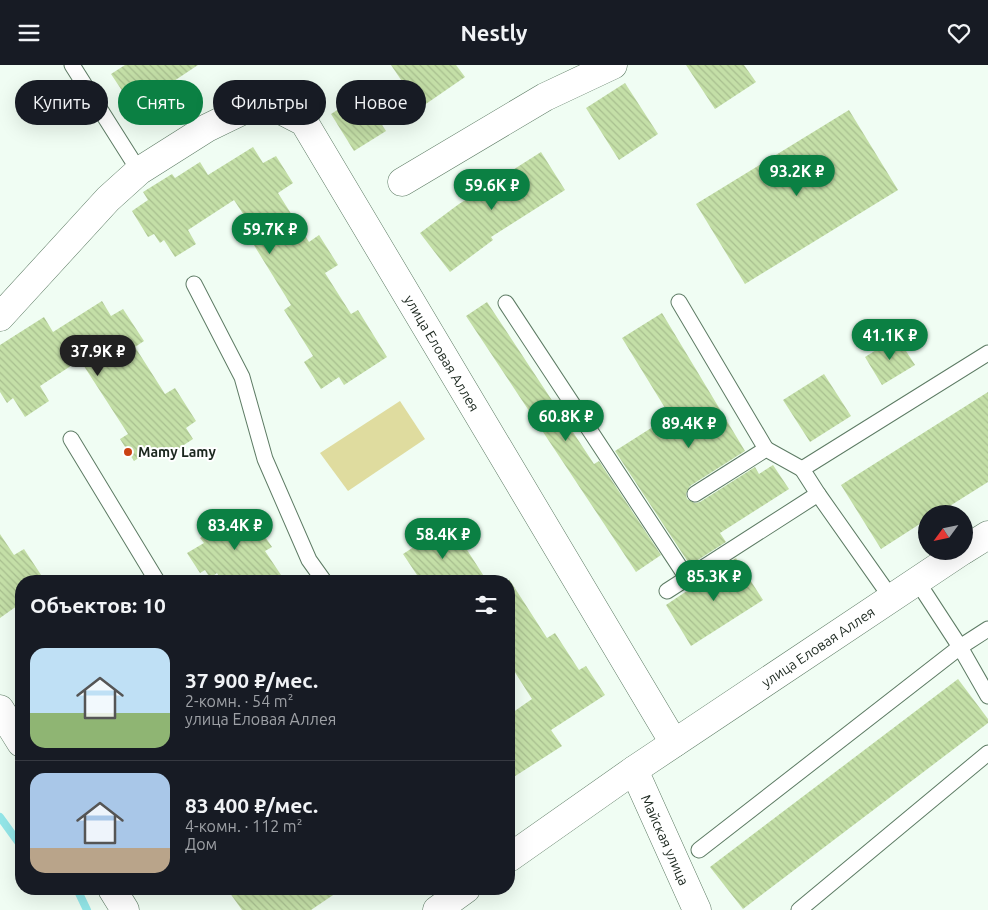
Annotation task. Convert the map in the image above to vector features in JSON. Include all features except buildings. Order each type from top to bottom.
[{"type":"street","points":[[402,182],[545,97],[613,65]]},
{"type":"street","name":"улица Еловая Аллея","points":[[0,317],[108,199],[139,171],[207,128],[252,106],[269,104],[304,122],[674,743]]},
{"type":"street","name":"улица Еловая Аллея","points":[[973,545],[988,535]]},
{"type":"street","name":"улица Еловая Аллея","points":[[515,847],[949,560]]},
{"type":"street","points":[[0,709],[15,733]]},
{"type":"street","name":"Майская улица","points":[[634,770],[697,910]]},
{"type":"street","points":[[437,910],[458,895]]},
{"type":"lane","points":[[72,65],[139,171]]},
{"type":"lane","points":[[194,284],[242,377],[265,459],[309,560],[320,575]]},
{"type":"lane","points":[[679,302],[766,449],[802,469],[892,599]]},
{"type":"lane","points":[[506,303],[687,578]]},
{"type":"lane","points":[[802,469],[988,353]]},
{"type":"lane","points":[[71,439],[153,575]]},
{"type":"lane","points":[[695,494],[766,449]]},
{"type":"lane","points":[[667,591],[818,494]]},
{"type":"lane","points":[[917,581],[960,647],[988,696]]},
{"type":"lane","points":[[698,849],[960,647],[988,629]]},
{"type":"lane","points":[[799,910],[988,753]]},
{"type":"shaded area","points":[[400,401],[425,439],[348,491],[320,453]]},
{"type":"waterway","points":[[0,817],[15,838]]},
{"type":"waterway","points":[[80,895],[87,910]]},
{"type":"place","name":"Mamy Lamy","points":[[128,452]]}]
